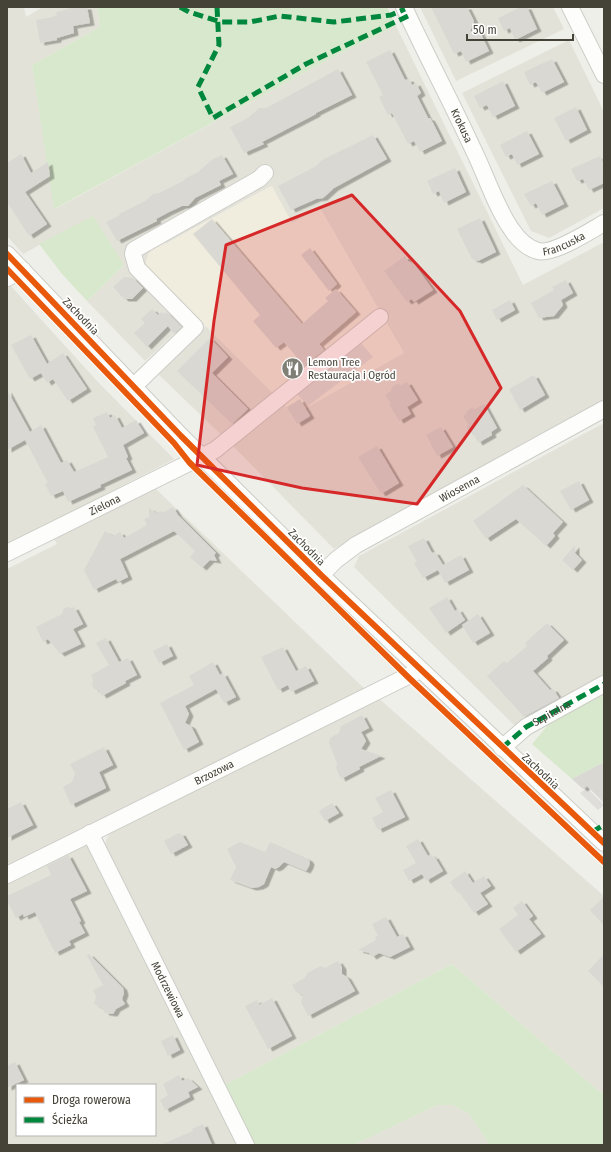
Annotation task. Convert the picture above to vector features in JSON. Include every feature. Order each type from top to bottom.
[{"type":"street","name":"Krokusa","points":[[404,7],[474,150],[503,216],[522,242]]},
{"type":"street","points":[[570,7],[604,75]]},
{"type":"street","points":[[134,386],[195,327],[137,268],[134,261],[134,250],[259,179],[265,173]]},
{"type":"street","name":"Francuska","points":[[522,242],[539,251],[552,249],[566,244],[604,223]]},
{"type":"street","name":"Zachodnia","points":[[7,254],[202,456],[320,575],[502,748],[598,829],[604,843]]},
{"type":"street","points":[[7,278],[23,270]]},
{"type":"street","name":"Zielona","points":[[7,553],[216,450],[380,317]]},
{"type":"street","name":"Wiosenna","points":[[320,575],[336,560],[356,545],[604,409]]},
{"type":"street","name":"Brzozowa","points":[[7,875],[420,670]]},
{"type":"street","name":"Szpitalna","points":[[502,748],[526,728],[604,684]]},
{"type":"street","name":"Modrzewiowa","points":[[90,833],[246,1145]]},
{"type":"highlighted area","points":[[352,195],[460,311],[501,388],[417,504],[302,488],[197,465],[214,321],[226,245]]},
{"type":"shaded area","points":[[7,7],[24,7],[26,17],[43,7],[97,7],[100,27],[32,65],[55,209],[337,55],[396,26],[523,285],[604,242],[604,399],[334,549],[236,449],[159,375],[166,364],[206,326],[287,407],[300,411],[404,353],[320,208],[292,223],[271,186],[165,244],[164,241],[149,253],[146,262],[147,268],[185,324],[145,361],[87,301],[124,265],[65,231],[23,254],[7,236]]},
{"type":"shaded area","points":[[420,7],[553,7],[564,29],[456,81]]},
{"type":"shaded area","points":[[569,40],[604,112],[604,208],[549,238],[531,231],[462,93]]},
{"type":"shaded area","points":[[272,186],[292,223],[320,208],[404,353],[300,411],[287,407],[206,326],[151,274],[147,268],[146,262],[152,248],[164,240],[166,244]]},
{"type":"shaded area","points":[[9,284],[97,381],[174,459],[7,545],[7,285]]},
{"type":"shaded area","points":[[361,343],[373,357],[308,406],[297,394]]},
{"type":"shaded area","points":[[604,423],[604,677],[516,727],[354,567],[359,556]]},
{"type":"shaded area","points":[[155,488],[367,691],[7,868],[7,569],[57,544],[54,539]]},
{"type":"shaded area","points":[[377,697],[604,896],[604,1091],[601,1093],[452,964],[223,1086],[105,848],[106,840],[111,830]]},
{"type":"shaded area","points":[[587,788],[604,805],[598,810],[580,793]]},
{"type":"shaded area","points":[[87,841],[241,1145],[7,1145],[7,880]]},
{"type":"shaded area","points":[[437,1105],[453,1105],[469,1114],[490,1145],[354,1145]]},
{"type":"green space","points":[[97,7],[387,7],[396,26],[337,55],[54,209],[32,65],[100,27]]},
{"type":"green space","points":[[93,216],[124,265],[87,301],[62,274],[39,244]]},
{"type":"green space","points":[[604,693],[604,762],[572,779],[532,744],[548,725]]},
{"type":"green space","points":[[452,964],[601,1093],[604,1091],[604,1145],[490,1145],[469,1114],[453,1105],[437,1105],[354,1145],[252,1145],[223,1086]]},
{"type":"building","points":[[69,7],[87,7],[90,23],[73,26],[74,33],[57,38],[57,40],[40,43],[36,20],[53,17],[57,15],[56,12],[69,9]]},
{"type":"building","points":[[431,7],[467,7],[474,21],[470,32],[478,28],[489,51],[466,62],[461,51],[454,54]]},
{"type":"building","points":[[521,7],[527,7],[537,29],[515,40],[510,28],[504,31],[498,18]]},
{"type":"building","points":[[390,50],[405,80],[409,79],[412,85],[416,83],[421,93],[417,96],[442,141],[420,152],[414,141],[408,144],[392,113],[388,115],[379,97],[383,95],[366,62]]},
{"type":"building","points":[[552,59],[564,82],[542,93],[536,82],[530,85],[524,72]]},
{"type":"building","points":[[338,69],[352,95],[262,142],[264,144],[244,153],[230,127],[248,118],[259,108],[266,108]]},
{"type":"building","points":[[503,81],[515,106],[493,117],[487,105],[480,108],[474,96]]},
{"type":"building","points":[[576,107],[587,130],[566,141],[554,118]]},
{"type":"building","points":[[527,131],[539,154],[517,165],[512,154],[506,157],[500,145]]},
{"type":"building","points":[[373,135],[387,159],[334,188],[323,198],[316,199],[291,210],[278,186],[316,166],[322,160]]},
{"type":"building","points":[[21,154],[31,173],[48,162],[50,176],[25,192],[47,224],[29,236],[7,202],[7,163]]},
{"type":"building","points":[[222,155],[233,174],[219,181],[221,185],[195,198],[188,206],[182,206],[169,212],[156,219],[157,221],[117,241],[106,222],[145,201],[153,194],[159,193],[185,180],[184,179],[198,172],[213,159]]},
{"type":"building","points":[[600,156],[604,164],[604,183],[589,190],[583,179],[577,181],[571,169]]},
{"type":"building","points":[[455,168],[466,192],[444,203],[439,191],[433,194],[427,181]]},
{"type":"building","points":[[552,181],[564,204],[542,215],[536,203],[531,206],[524,194]]},
{"type":"building","points":[[480,218],[496,252],[478,261],[472,259],[457,229]]},
{"type":"building","points":[[212,219],[302,324],[328,301],[325,298],[336,289],[356,312],[319,344],[324,350],[304,366],[284,342],[276,348],[253,321],[260,315],[193,234]]},
{"type":"building","points":[[310,248],[337,284],[329,291],[301,255]]},
{"type":"building","points":[[405,256],[408,261],[415,265],[433,290],[414,302],[412,299],[407,302],[384,271]]},
{"type":"building","points":[[124,277],[133,278],[143,288],[132,299],[124,299],[113,287]]},
{"type":"building","points":[[566,280],[573,293],[561,300],[563,305],[554,316],[539,318],[531,303],[554,290],[552,287]]},
{"type":"building","points":[[510,300],[515,310],[497,320],[492,310]]},
{"type":"building","points":[[152,309],[158,315],[162,312],[164,314],[167,312],[182,327],[174,334],[168,326],[147,347],[134,333],[145,323],[141,319]]},
{"type":"building","points":[[31,335],[47,364],[63,353],[87,389],[68,401],[53,379],[47,383],[41,373],[30,379],[11,345]]},
{"type":"building","points":[[210,338],[228,357],[212,373],[248,409],[232,424],[177,371]]},
{"type":"building","points":[[534,375],[545,395],[520,410],[509,389]]},
{"type":"building","points":[[407,382],[418,400],[407,407],[411,414],[399,421],[389,404],[391,403],[385,395],[397,384],[401,385]]},
{"type":"building","points":[[7,390],[30,432],[41,425],[61,463],[67,460],[74,472],[108,457],[93,427],[96,425],[93,418],[107,412],[110,418],[115,415],[122,428],[136,420],[144,433],[123,445],[128,457],[126,458],[132,470],[100,485],[101,487],[68,502],[63,491],[51,496],[45,484],[48,483],[25,440],[7,450]]},
{"type":"building","points":[[300,399],[310,416],[297,424],[287,407]]},
{"type":"building","points":[[484,404],[497,428],[491,432],[492,435],[478,443],[473,433],[469,432],[467,428],[468,424],[463,416],[471,408],[475,409]]},
{"type":"building","points":[[441,427],[453,447],[437,456],[426,435]]},
{"type":"building","points":[[377,446],[399,483],[381,494],[358,457]]},
{"type":"building","points":[[579,481],[589,500],[571,510],[560,491]]},
{"type":"building","points":[[523,485],[563,522],[553,533],[555,536],[546,546],[516,519],[486,539],[473,521]]},
{"type":"building","points":[[173,507],[178,515],[216,553],[214,555],[217,561],[210,560],[202,568],[190,557],[195,551],[174,531],[120,559],[128,577],[118,582],[116,579],[94,590],[84,570],[105,531],[113,536],[120,532],[124,538],[147,525],[144,519],[149,517],[149,508],[156,513],[161,511],[162,513]]},
{"type":"building","points":[[424,538],[432,553],[435,552],[443,565],[461,555],[469,570],[445,583],[438,570],[423,578],[414,563],[417,562],[408,546]]},
{"type":"building","points":[[575,545],[575,553],[582,560],[573,570],[562,560]]},
{"type":"building","points":[[447,597],[455,611],[458,609],[465,620],[446,633],[429,608]]},
{"type":"building","points":[[74,607],[83,624],[73,629],[81,644],[60,654],[48,639],[43,642],[36,627],[62,614],[63,609]]},
{"type":"building","points":[[478,614],[490,633],[473,643],[462,625]]},
{"type":"building","points":[[547,623],[564,640],[547,656],[548,658],[533,671],[550,690],[553,689],[559,698],[524,717],[487,676],[504,661],[507,663],[527,646],[525,643]]},
{"type":"building","points":[[106,638],[119,662],[128,658],[137,675],[125,681],[126,683],[102,696],[99,691],[94,689],[91,675],[109,665],[96,643]]},
{"type":"building","points":[[167,644],[173,656],[159,663],[153,651]]},
{"type":"building","points":[[283,647],[296,671],[306,666],[314,681],[291,692],[288,685],[278,690],[261,657]]},
{"type":"building","points":[[213,662],[220,675],[223,673],[236,697],[224,703],[216,689],[185,706],[189,714],[185,723],[191,726],[199,742],[184,750],[160,703],[194,685],[189,676]]},
{"type":"building","points":[[362,715],[369,728],[361,732],[366,741],[361,749],[381,756],[359,767],[360,769],[341,779],[336,768],[337,763],[329,743],[330,738],[339,733],[341,726]]},
{"type":"building","points":[[104,747],[113,765],[99,772],[106,788],[71,805],[63,787],[72,782],[75,773],[70,764]]},
{"type":"building","points":[[604,762],[604,803],[587,786],[583,789],[572,779]]},
{"type":"building","points":[[391,790],[405,817],[378,830],[372,818],[383,812],[375,798]]},
{"type":"building","points":[[21,802],[33,825],[7,838],[7,809]]},
{"type":"building","points":[[332,803],[339,813],[325,821],[319,811]]},
{"type":"building","points":[[178,833],[181,833],[188,845],[171,854],[164,841]]},
{"type":"building","points":[[418,839],[428,856],[431,854],[432,857],[434,856],[443,871],[426,881],[422,874],[409,881],[403,870],[416,863],[406,846]]},
{"type":"building","points":[[240,842],[265,852],[270,842],[308,859],[310,862],[309,866],[306,871],[284,862],[275,869],[271,867],[264,884],[259,887],[252,888],[230,880],[236,867],[227,849]]},
{"type":"building","points":[[68,855],[87,891],[70,899],[85,933],[69,941],[71,945],[55,953],[35,912],[24,917],[23,914],[16,918],[7,901],[7,896],[51,875],[47,866]]},
{"type":"building","points":[[465,871],[473,883],[484,876],[491,886],[480,893],[488,904],[474,913],[450,882]]},
{"type":"building","points":[[604,897],[604,926],[590,910]]},
{"type":"building","points":[[522,901],[533,916],[529,919],[541,934],[516,952],[499,929],[518,915],[513,908]]},
{"type":"building","points":[[386,917],[397,937],[403,934],[410,947],[390,957],[379,953],[372,957],[369,953],[358,950],[376,940],[375,937],[378,936],[372,924]]},
{"type":"building","points":[[89,954],[123,988],[124,993],[122,999],[125,1004],[116,1009],[113,1014],[105,1013],[102,1008],[94,1004],[96,997],[93,990],[103,985],[87,956]]},
{"type":"building","points":[[604,954],[604,987],[588,971]]},
{"type":"building","points":[[338,961],[342,967],[342,974],[347,977],[355,991],[308,1016],[301,1002],[303,995],[296,992],[292,985],[305,978],[307,973],[321,966],[325,968]]},
{"type":"building","points":[[272,998],[292,1036],[268,1049],[245,1006],[257,1000],[259,1005]]},
{"type":"building","points":[[173,1035],[180,1050],[168,1056],[161,1041]]},
{"type":"building","points":[[15,1062],[24,1080],[7,1088],[7,1066]]},
{"type":"building","points":[[179,1075],[182,1081],[188,1078],[198,1087],[188,1092],[190,1097],[165,1110],[160,1100],[168,1095],[163,1084]]},
{"type":"building","points":[[203,1124],[212,1145],[160,1145],[193,1131],[192,1129]]},
{"type":"marked path","points":[[180,7],[189,12],[221,22],[250,22],[280,16],[334,22],[391,15],[405,9]]},
{"type":"marked path","points":[[217,7],[219,45],[198,87],[213,118],[306,64],[408,16]]},
{"type":"marked path","points":[[502,748],[526,727],[604,684]]},
{"type":"marked path","points":[[592,832],[604,825]]},
{"type":"cycle path","points":[[7,254],[181,436],[321,575],[604,843]]},
{"type":"cycle path","points":[[7,269],[174,443],[189,462],[408,677],[604,862]]},
{"type":"place","name":"Lemon Tree Restauracja i Ogród","points":[[293,368]]}]
